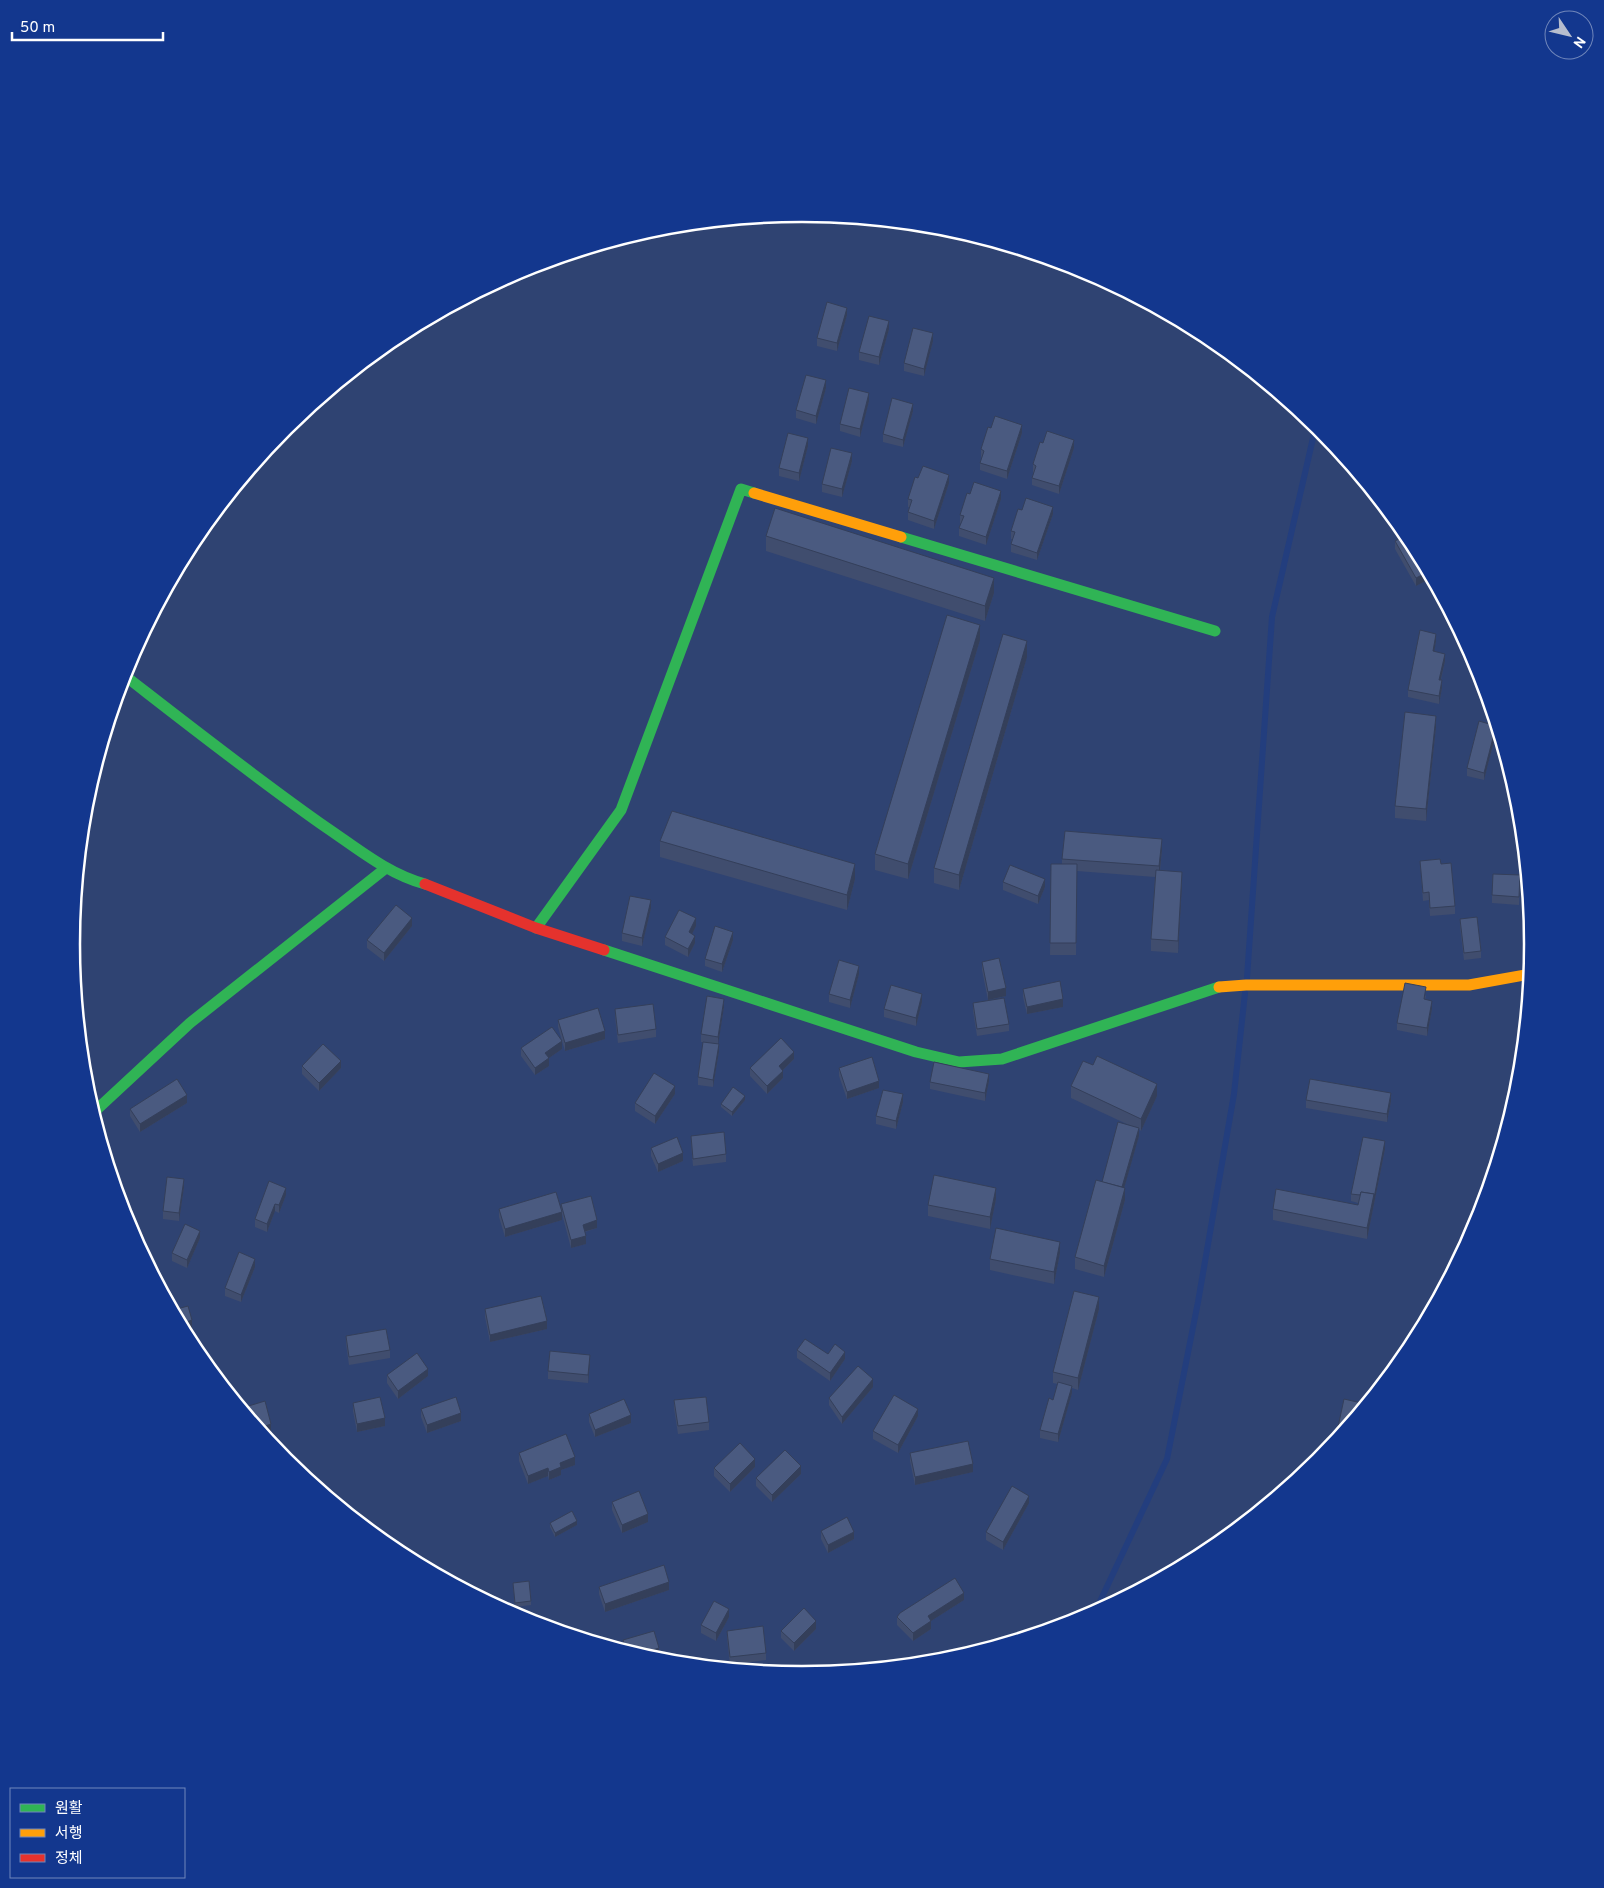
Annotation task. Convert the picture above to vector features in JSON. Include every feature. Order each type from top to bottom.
[{"type":"street","points":[[536,928],[621,810],[741,489],[1215,631]]},
{"type":"street","points":[[130,680],[267,786],[386,868],[536,928],[916,1052],[959,1062],[1002,1059],[1213,988],[1246,985],[1470,985],[1523,975]]},
{"type":"street","points":[[99,1107],[190,1023],[386,868]]},
{"type":"building","points":[[827,302],[847,308],[837,343],[817,338]]},
{"type":"building","points":[[869,316],[889,321],[879,357],[859,352]]},
{"type":"building","points":[[913,328],[933,333],[924,369],[904,363]]},
{"type":"building","points":[[806,375],[826,380],[816,416],[796,410]]},
{"type":"building","points":[[849,388],[869,393],[860,429],[840,424]]},
{"type":"building","points":[[892,398],[913,404],[903,440],[883,434]]},
{"type":"building","points":[[995,416],[1022,425],[1007,471],[980,463],[984,451],[981,449],[988,427],[991,428]]},
{"type":"building","points":[[1047,431],[1074,440],[1059,486],[1032,478],[1036,466],[1033,464],[1040,442],[1043,443]]},
{"type":"building","points":[[788,433],[808,438],[799,473],[779,468]]},
{"type":"building","points":[[831,448],[852,453],[842,489],[822,484]]},
{"type":"building","points":[[923,466],[949,475],[934,521],[908,512],[912,500],[908,499],[915,477],[918,478]]},
{"type":"building","points":[[974,482],[1001,491],[986,537],[959,528],[964,516],[960,515],[967,493],[970,494]]},
{"type":"building","points":[[1026,498],[1053,507],[1037,553],[1011,544],[1015,532],[1011,531],[1018,509],[1022,510]]},
{"type":"building","points":[[775,508],[994,578],[985,606],[766,536]]},
{"type":"building","points":[[1399,539],[1422,575],[1416,578],[1395,541]]},
{"type":"building","points":[[947,615],[980,625],[908,864],[875,854]]},
{"type":"building","points":[[1420,630],[1436,634],[1433,651],[1445,654],[1439,680],[1442,680],[1439,696],[1408,690]]},
{"type":"building","points":[[1003,634],[1027,641],[959,875],[934,868]]},
{"type":"building","points":[[1405,712],[1436,716],[1426,809],[1395,806]]},
{"type":"building","points":[[1479,721],[1489,724],[1493,737],[1484,773],[1467,768]]},
{"type":"building","points":[[672,811],[855,864],[847,895],[660,841]]},
{"type":"building","points":[[1065,831],[1162,839],[1159,866],[1062,859]]},
{"type":"building","points":[[1440,859],[1441,864],[1451,863],[1455,906],[1430,908],[1429,892],[1423,893],[1420,861]]},
{"type":"building","points":[[1051,864],[1077,864],[1076,943],[1050,943]]},
{"type":"building","points":[[1010,865],[1045,879],[1038,896],[1003,882]]},
{"type":"building","points":[[1156,870],[1182,872],[1178,941],[1151,939]]},
{"type":"building","points":[[1493,874],[1520,875],[1519,897],[1492,895]]},
{"type":"building","points":[[630,896],[651,900],[642,938],[622,933]]},
{"type":"building","points":[[396,905],[412,918],[384,953],[367,940]]},
{"type":"building","points":[[679,910],[696,918],[689,932],[695,936],[688,949],[665,937]]},
{"type":"building","points":[[1477,917],[1481,951],[1464,953],[1460,919]]},
{"type":"building","points":[[715,926],[733,932],[722,964],[705,959]]},
{"type":"building","points":[[999,958],[1006,988],[988,992],[982,962]]},
{"type":"building","points":[[839,960],[859,966],[850,1000],[829,994]]},
{"type":"building","points":[[1060,981],[1063,999],[1027,1007],[1023,989]]},
{"type":"building","points":[[1405,983],[1426,987],[1424,999],[1432,1001],[1427,1028],[1397,1023]]},
{"type":"building","points":[[891,985],[922,994],[916,1018],[884,1009]]},
{"type":"building","points":[[707,996],[724,999],[718,1037],[701,1034]]},
{"type":"building","points":[[1004,998],[1009,1024],[977,1029],[973,1003]]},
{"type":"building","points":[[653,1004],[656,1029],[618,1035],[615,1009]]},
{"type":"building","points":[[598,1008],[605,1031],[565,1043],[558,1020]]},
{"type":"building","points":[[552,1027],[562,1041],[545,1053],[549,1058],[535,1068],[521,1048]]},
{"type":"building","points":[[781,1038],[794,1052],[779,1066],[783,1071],[767,1086],[750,1068]]},
{"type":"building","points":[[703,1042],[719,1044],[713,1080],[698,1077]]},
{"type":"building","points":[[323,1044],[341,1061],[319,1083],[302,1066]]},
{"type":"building","points":[[1097,1056],[1157,1084],[1141,1119],[1071,1086],[1083,1061],[1093,1065]]},
{"type":"building","points":[[872,1057],[879,1081],[847,1092],[839,1068]]},
{"type":"building","points":[[934,1062],[989,1074],[985,1093],[930,1082]]},
{"type":"building","points":[[654,1073],[675,1086],[655,1116],[635,1103]]},
{"type":"building","points":[[177,1079],[187,1095],[140,1124],[130,1109]]},
{"type":"building","points":[[1310,1079],[1391,1093],[1387,1114],[1306,1100]]},
{"type":"building","points":[[733,1087],[745,1096],[732,1112],[721,1104]]},
{"type":"building","points":[[883,1090],[903,1094],[896,1121],[876,1116]]},
{"type":"building","points":[[1118,1122],[1139,1128],[1122,1187],[1102,1182]]},
{"type":"building","points":[[724,1132],[726,1154],[693,1159],[691,1136]]},
{"type":"building","points":[[677,1137],[683,1153],[658,1164],[651,1148]]},
{"type":"building","points":[[1363,1137],[1385,1141],[1374,1198],[1374,1194],[1361,1192],[1360,1195],[1351,1194]]},
{"type":"building","points":[[934,1175],[996,1188],[990,1217],[928,1205]]},
{"type":"building","points":[[167,1177],[184,1179],[179,1213],[163,1211]]},
{"type":"building","points":[[1096,1180],[1125,1188],[1104,1266],[1075,1257]]},
{"type":"building","points":[[269,1181],[286,1188],[279,1205],[275,1204],[267,1224],[255,1219]]},
{"type":"building","points":[[1276,1189],[1358,1205],[1361,1192],[1374,1194],[1367,1228],[1273,1209]]},
{"type":"building","points":[[556,1192],[562,1212],[505,1229],[499,1209]]},
{"type":"building","points":[[591,1196],[597,1220],[583,1225],[586,1236],[571,1240],[561,1204]]},
{"type":"building","points":[[185,1224],[200,1231],[187,1260],[172,1253]]},
{"type":"building","points":[[996,1228],[1060,1242],[1054,1272],[990,1259]]},
{"type":"building","points":[[239,1252],[255,1259],[241,1295],[225,1288]]},
{"type":"building","points":[[1074,1291],[1099,1297],[1078,1378],[1053,1372]]},
{"type":"building","points":[[541,1296],[547,1321],[490,1335],[485,1309]]},
{"type":"building","points":[[188,1306],[192,1320],[187,1322],[179,1308]]},
{"type":"building","points":[[386,1329],[390,1350],[349,1357],[346,1336]]},
{"type":"building","points":[[805,1339],[828,1354],[835,1344],[845,1352],[830,1373],[797,1350]]},
{"type":"building","points":[[550,1351],[590,1355],[588,1375],[548,1371]]},
{"type":"building","points":[[417,1353],[428,1369],[398,1391],[387,1375]]},
{"type":"building","points":[[858,1366],[873,1379],[842,1417],[829,1398]]},
{"type":"building","points":[[1058,1382],[1072,1386],[1058,1434],[1040,1430],[1049,1398],[1053,1400]]},
{"type":"building","points":[[894,1395],[918,1409],[898,1445],[873,1431]]},
{"type":"building","points":[[380,1397],[385,1418],[357,1424],[353,1403]]},
{"type":"building","points":[[456,1397],[461,1413],[427,1425],[421,1409]]},
{"type":"building","points":[[706,1397],[709,1422],[678,1426],[674,1400]]},
{"type":"building","points":[[624,1399],[631,1415],[595,1430],[589,1414]]},
{"type":"building","points":[[1344,1399],[1360,1403],[1345,1420],[1338,1428]]},
{"type":"building","points":[[265,1401],[271,1424],[265,1426],[248,1406]]},
{"type":"building","points":[[566,1434],[575,1457],[560,1463],[561,1467],[549,1472],[548,1468],[528,1476],[519,1453]]},
{"type":"building","points":[[968,1441],[973,1464],[915,1477],[910,1453]]},
{"type":"building","points":[[740,1443],[755,1459],[730,1484],[714,1468]]},
{"type":"building","points":[[785,1450],[801,1466],[772,1495],[756,1478]]},
{"type":"building","points":[[1012,1486],[1029,1496],[1003,1542],[986,1532]]},
{"type":"building","points":[[639,1491],[648,1514],[622,1525],[612,1502]]},
{"type":"building","points":[[572,1511],[577,1521],[555,1533],[550,1523]]},
{"type":"building","points":[[847,1517],[854,1532],[828,1545],[821,1531]]},
{"type":"building","points":[[664,1565],[669,1582],[605,1604],[599,1587]]},
{"type":"building","points":[[955,1578],[964,1593],[928,1616],[931,1621],[913,1633],[897,1617],[900,1613]]},
{"type":"building","points":[[529,1581],[531,1601],[515,1603],[513,1583]]},
{"type":"building","points":[[714,1601],[729,1609],[716,1633],[701,1625]]},
{"type":"building","points":[[804,1608],[816,1621],[794,1643],[781,1631]]},
{"type":"building","points":[[763,1626],[766,1653],[730,1657],[727,1631]]},
{"type":"building","points":[[654,1631],[659,1648],[652,1650],[624,1643],[623,1640]]},
{"type":"waterway","points":[[1247,978],[1272,617],[1314,434]]},
{"type":"waterway","points":[[1100,1601],[1167,1459],[1198,1302],[1234,1094],[1245,993]]},
{"type":"traffic: fast","points":[[536,928],[621,810],[741,489],[754,493]]},
{"type":"traffic: fast","points":[[901,537],[1215,631]]},
{"type":"traffic: fast","points":[[130,680],[250,772],[350,844],[398,874],[425,884]]},
{"type":"traffic: fast","points":[[99,1107],[190,1023],[386,868]]},
{"type":"traffic: fast","points":[[604,950],[916,1052],[959,1062],[1002,1059],[1219,987]]},
{"type":"traffic: slow","points":[[754,493],[901,537]]},
{"type":"traffic: slow","points":[[1219,987],[1246,985],[1469,985],[1523,975]]},
{"type":"traffic: jam","points":[[425,884],[536,928],[604,950]]}]
